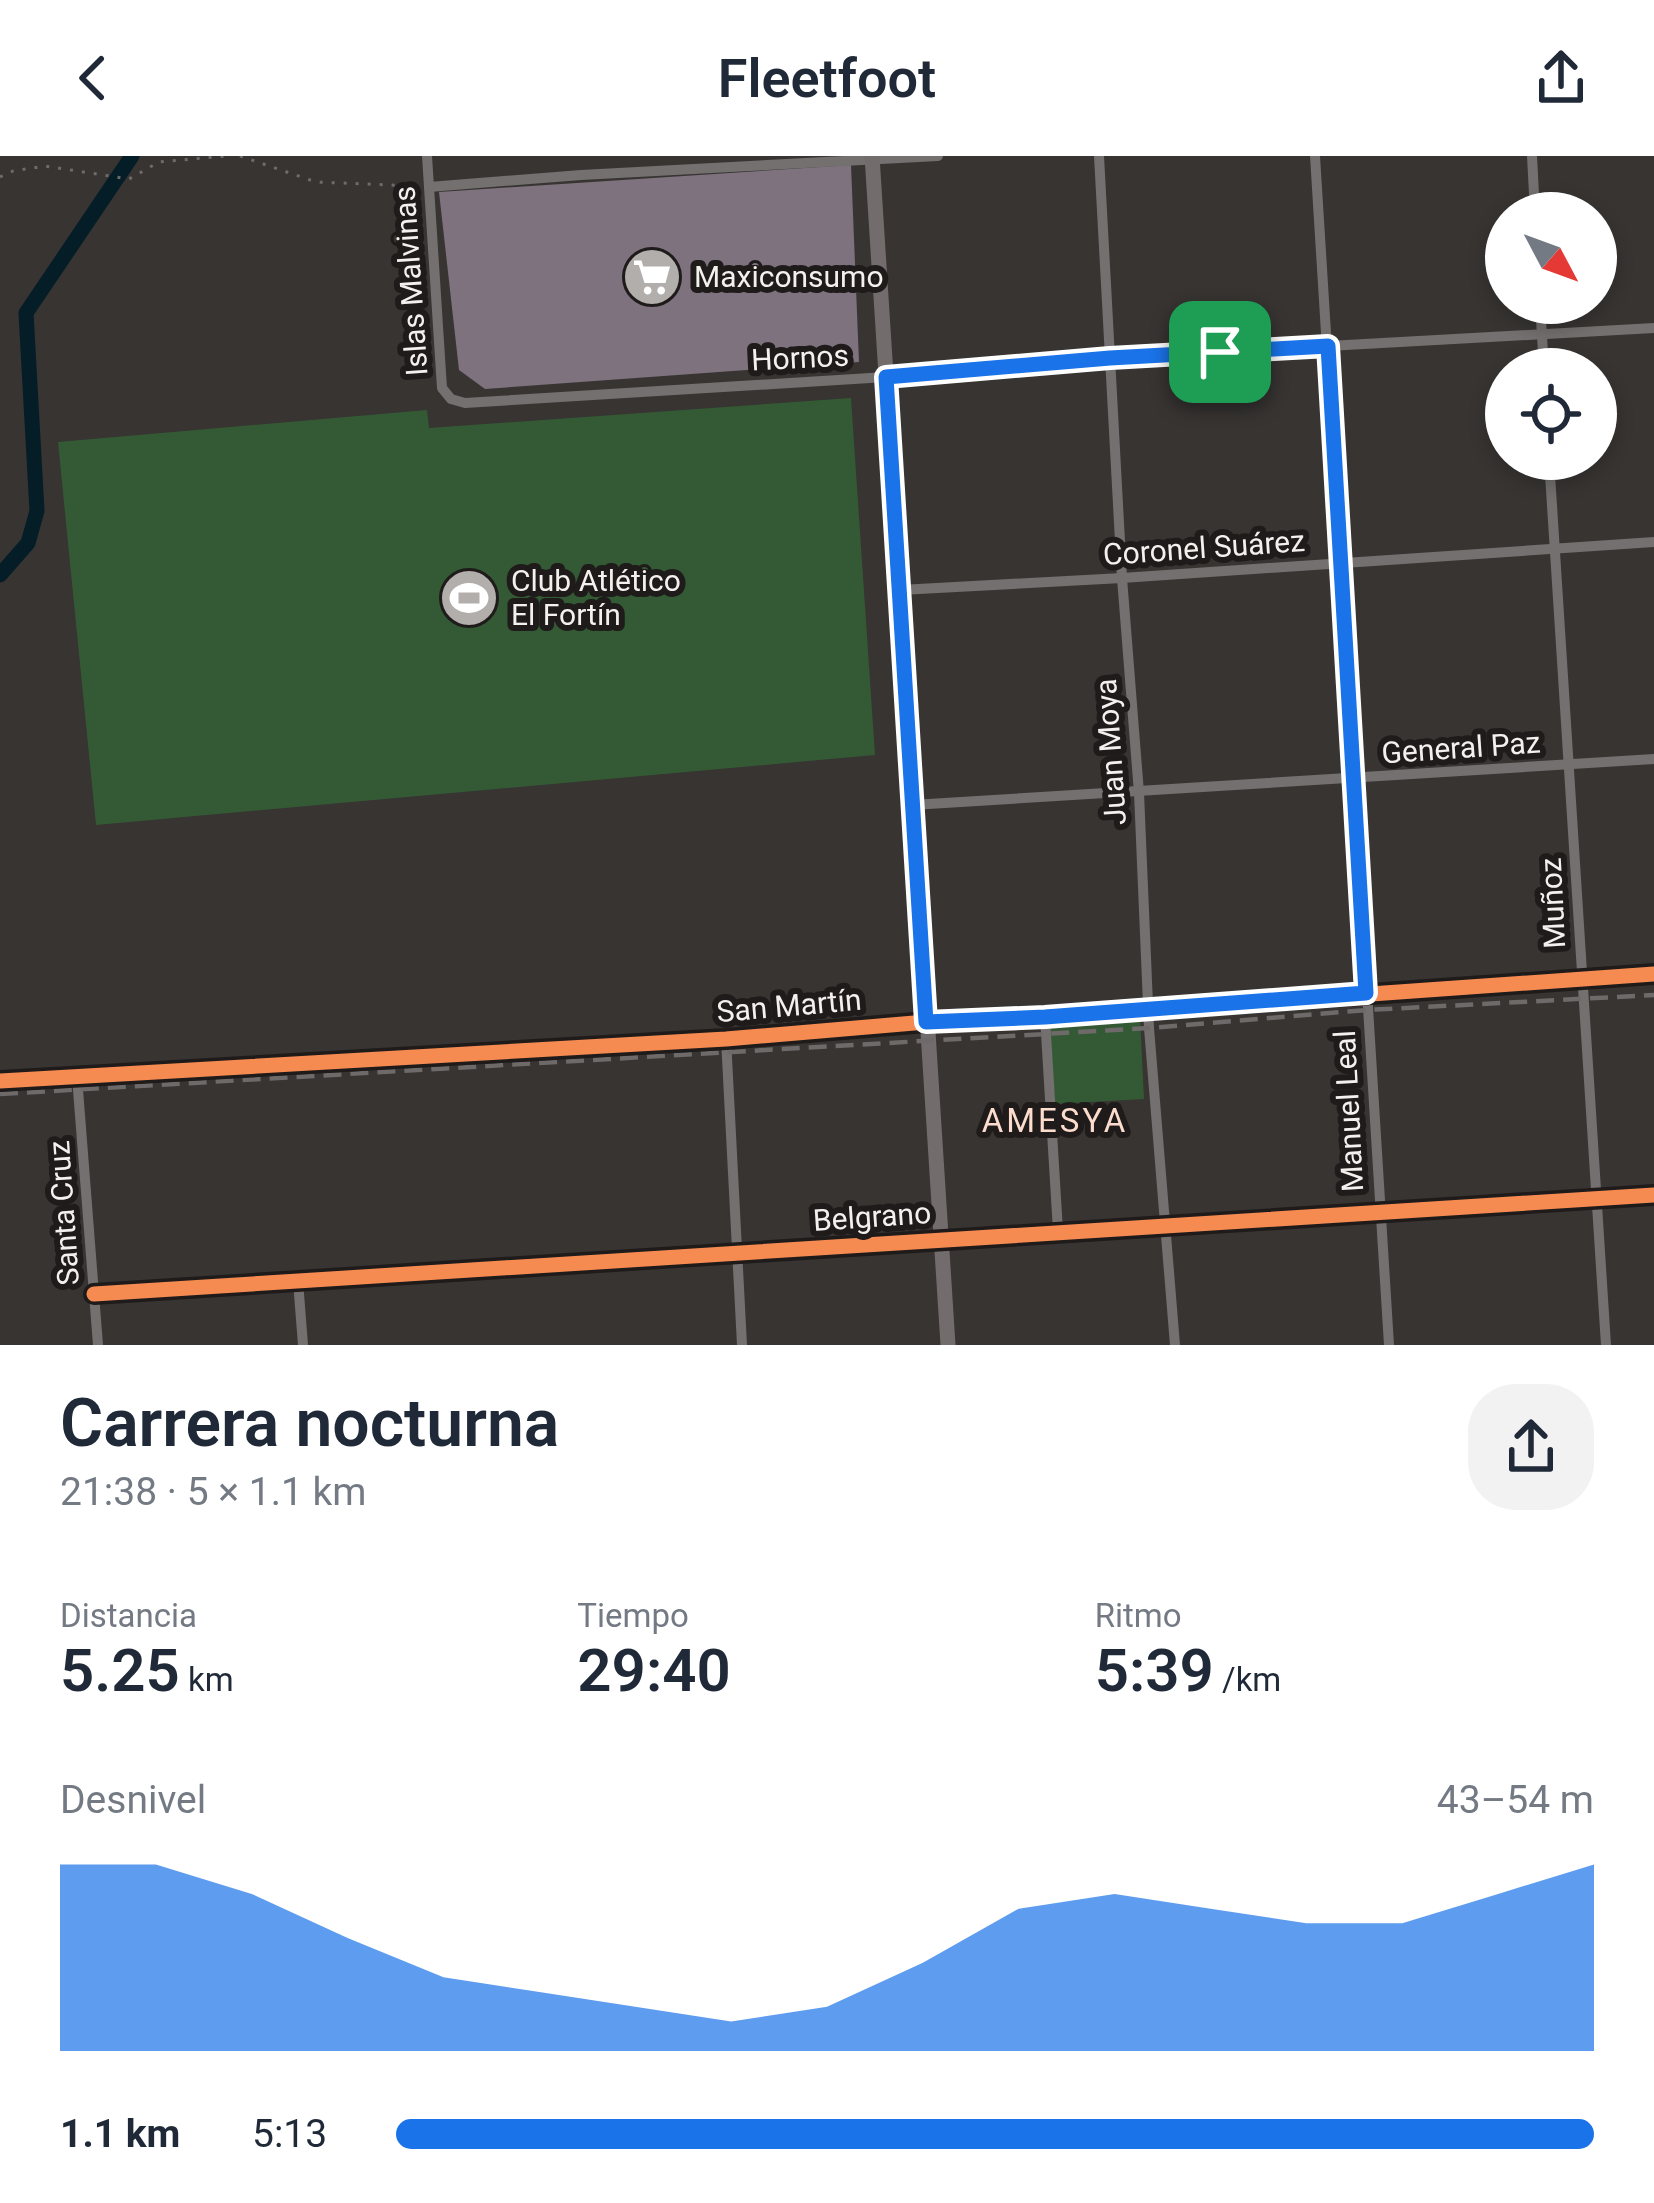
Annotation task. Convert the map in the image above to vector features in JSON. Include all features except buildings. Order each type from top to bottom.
[{"type":"main road","points":[[873,158],[948,1345]]},
{"type":"street","name":"Islas Malvinas","points":[[427,156],[442,388],[452,399]]},
{"type":"street","points":[[646,156],[647,172]]},
{"type":"street","points":[[429,187],[938,156]]},
{"type":"street","name":"Juan Moya","points":[[1099,156],[1148,1009],[1175,1345]]},
{"type":"street","name":"Manuel Leal","points":[[1316,156],[1389,1345]]},
{"type":"street","points":[[1532,156],[1534,192]]},
{"type":"street","points":[[1541,324],[1543,348]]},
{"type":"street","name":"Hornos","points":[[452,399],[465,403],[1110,358],[1654,328]]},
{"type":"street","name":"Muñoz","points":[[1550,480],[1606,1345]]},
{"type":"street","name":"Coronel Suárez","points":[[900,590],[1654,542]]},
{"type":"street","name":"General Paz","points":[[912,805],[1654,759]]},
{"type":"street","name":"San Martín","points":[[0,1081],[726,1039],[1654,974]]},
{"type":"street","points":[[1045,1017],[1058,1231]]},
{"type":"street","points":[[726,1039],[742,1345]]},
{"type":"street","name":"Santa Cruz","points":[[77,1077],[98,1345]]},
{"type":"street","name":"Belgrano","points":[[94,1294],[1654,1195]]},
{"type":"street","points":[[298,1281],[303,1345]]},
{"type":"path","points":[[0,177],[45,166],[129,179],[159,162],[226,156]]},
{"type":"path","points":[[240,156],[316,182],[429,187]]},
{"type":"green space","name":"Club Atlético El Fortín","points":[[851,398],[875,755],[96,825],[58,442],[427,410],[429,428]]},
{"type":"green space","points":[[1140,1017],[1144,1099],[1055,1104],[1050,1022]]},
{"type":"waterway","points":[[0,575],[28,543],[37,511],[26,313],[132,156]]},
{"type":"railway","points":[[0,1094],[1654,995]]},
{"type":"cycle path","points":[[0,1081],[726,1039],[1654,974]]},
{"type":"cycle path","points":[[94,1294],[1654,1195]]},
{"type":"place","name":"Maxiconsumo","points":[[652,277]]},
{"type":"place","name":"Club Atlético El Fortín","points":[[469,598]]},
{"type":"district","name":"AMESYA","points":[[1055,1120]]},
{"type":"route","points":[[1328,346],[1366,993],[926,1022],[886,377],[1220,352],[1328,346]]}]
